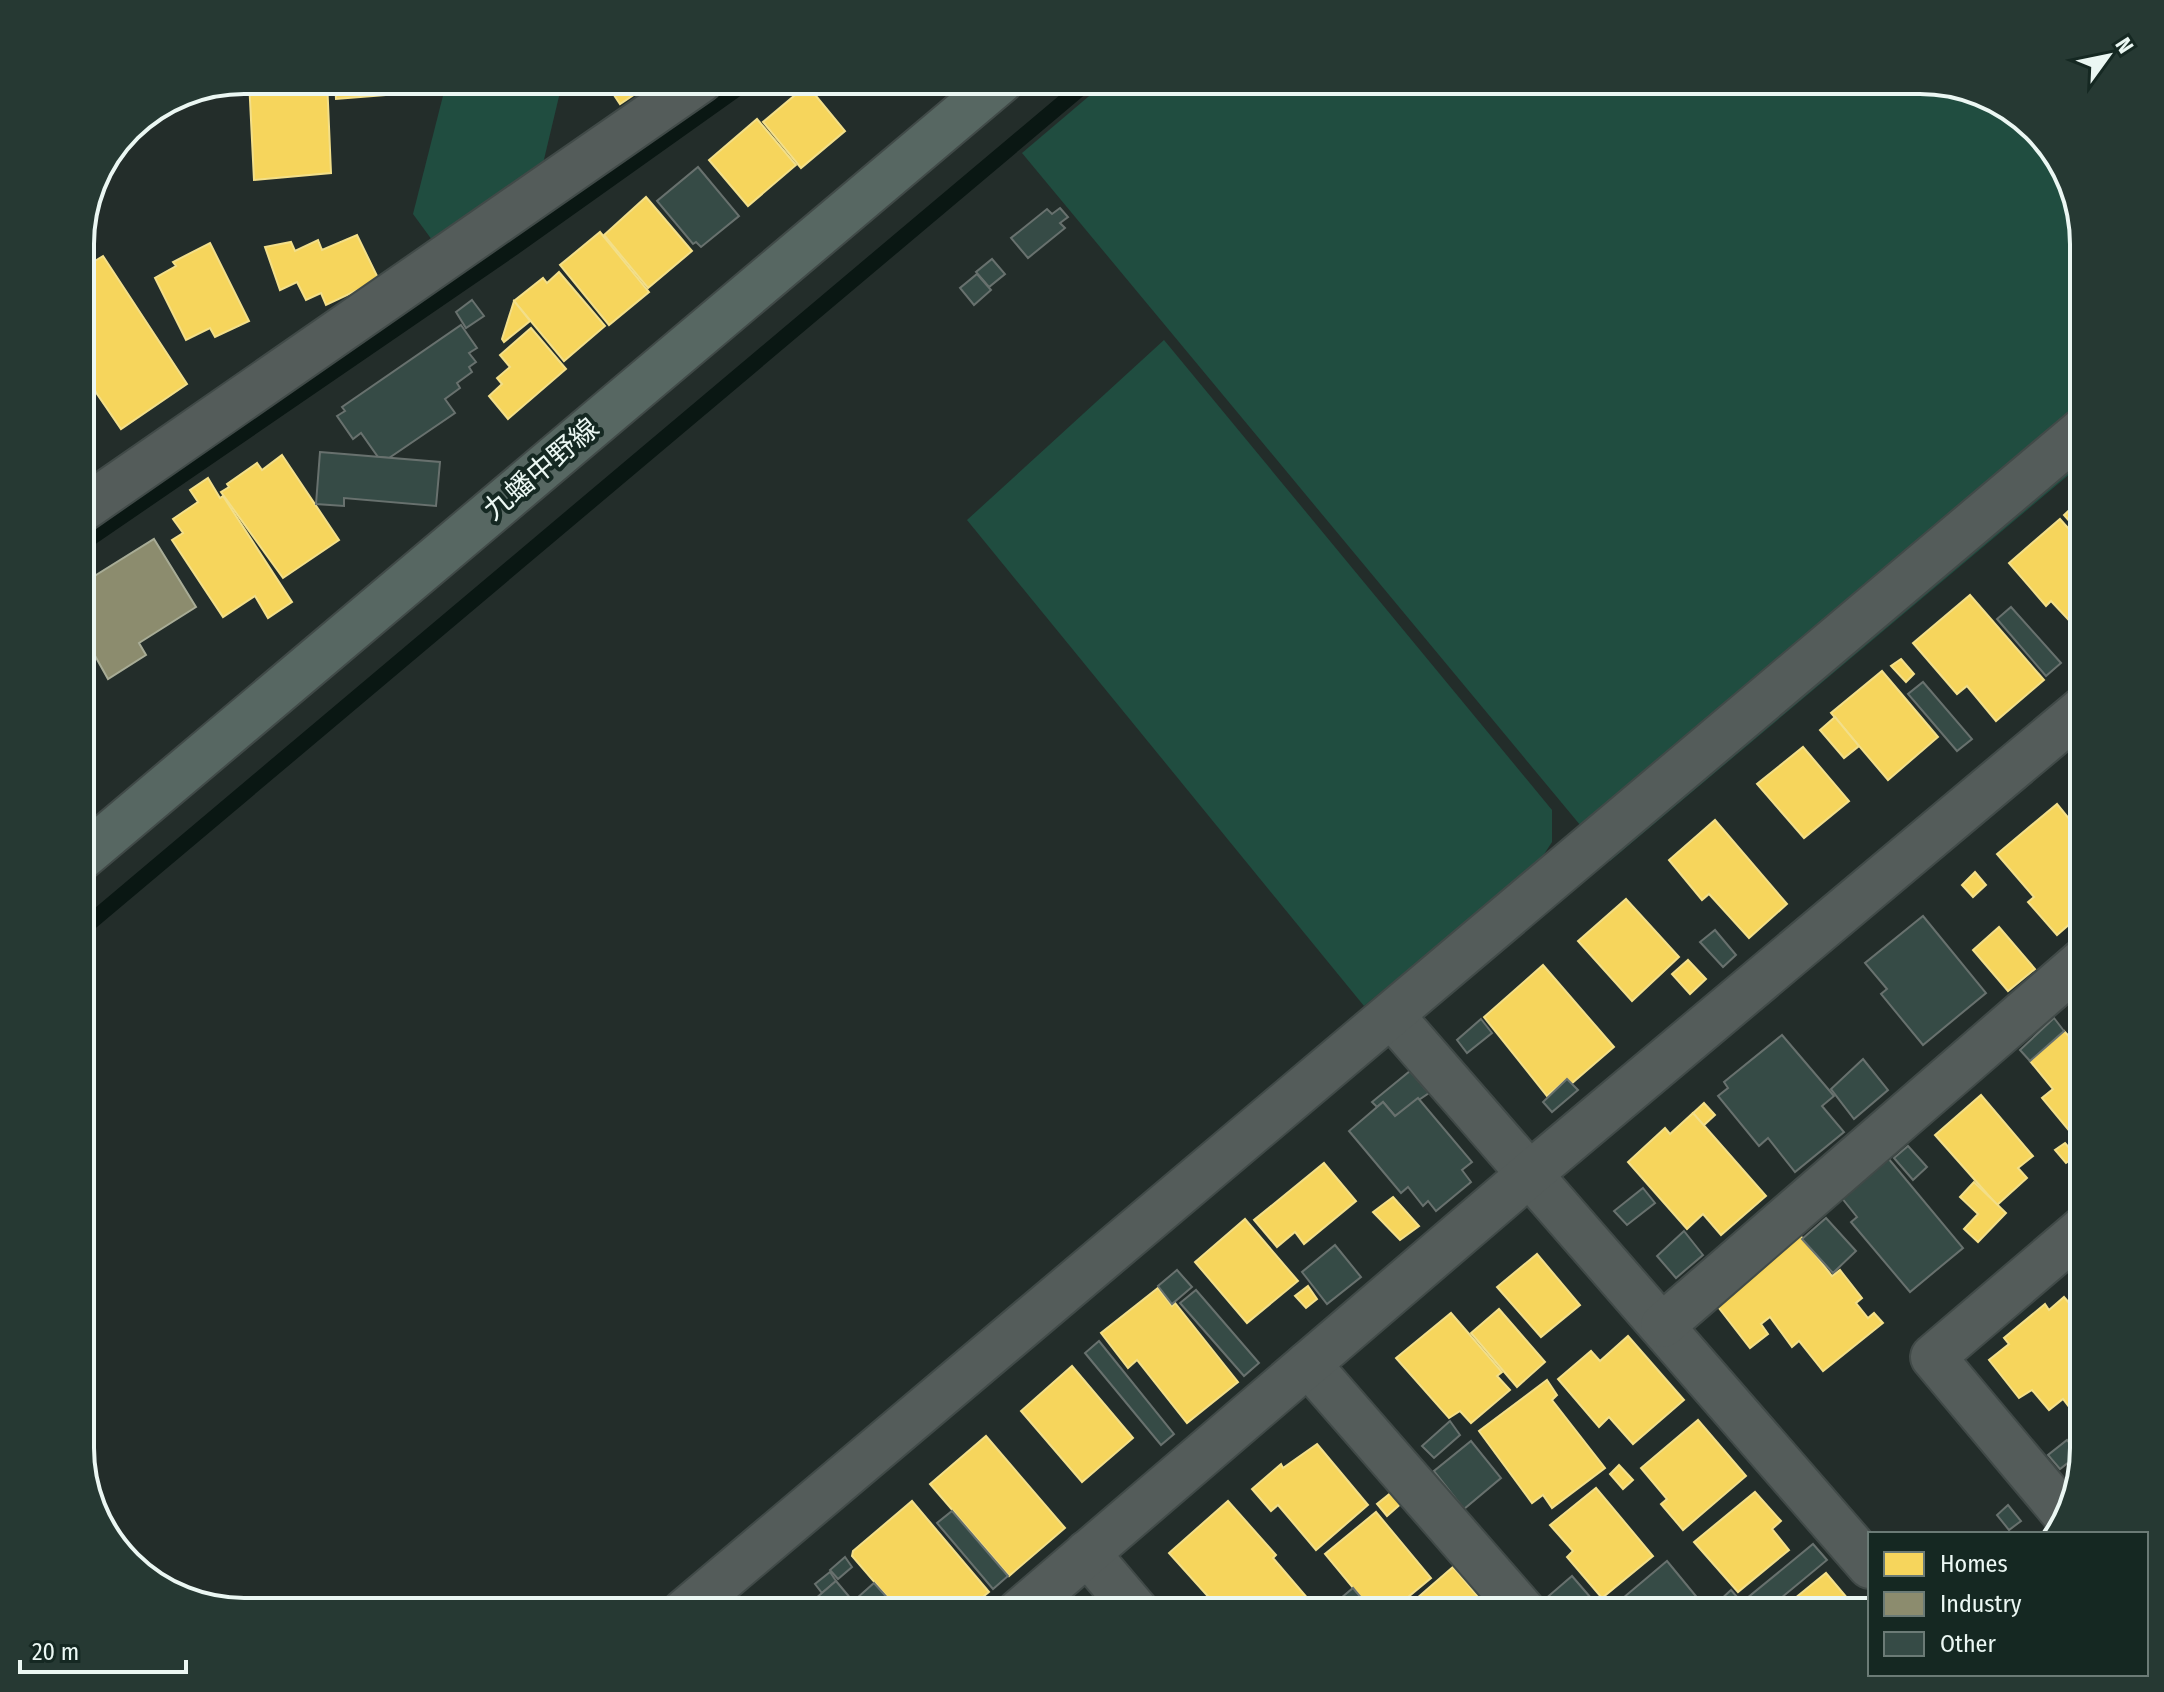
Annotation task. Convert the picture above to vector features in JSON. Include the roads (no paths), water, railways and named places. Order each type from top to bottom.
[{"type":"main road","name":"九蟠中野線","points":[[94,847],[985,94]]},
{"type":"street","points":[[94,501],[681,94]]},
{"type":"street","points":[[701,1598],[2070,441]]},
{"type":"street","points":[[1035,1598],[1532,1172],[2070,720]]},
{"type":"street","points":[[1663,1325],[2070,972]]},
{"type":"street","points":[[1392,1016],[1532,1172],[1868,1564]]},
{"type":"street","points":[[2058,1507],[1933,1357],[2070,1240]]},
{"type":"street","points":[[1308,1364],[1512,1598]]},
{"type":"street","points":[[1087,1553],[1125,1598]]},
{"type":"waterway","points":[[94,535],[510,250],[729,94]]},
{"type":"waterway","points":[[94,919],[1073,94]]}]
